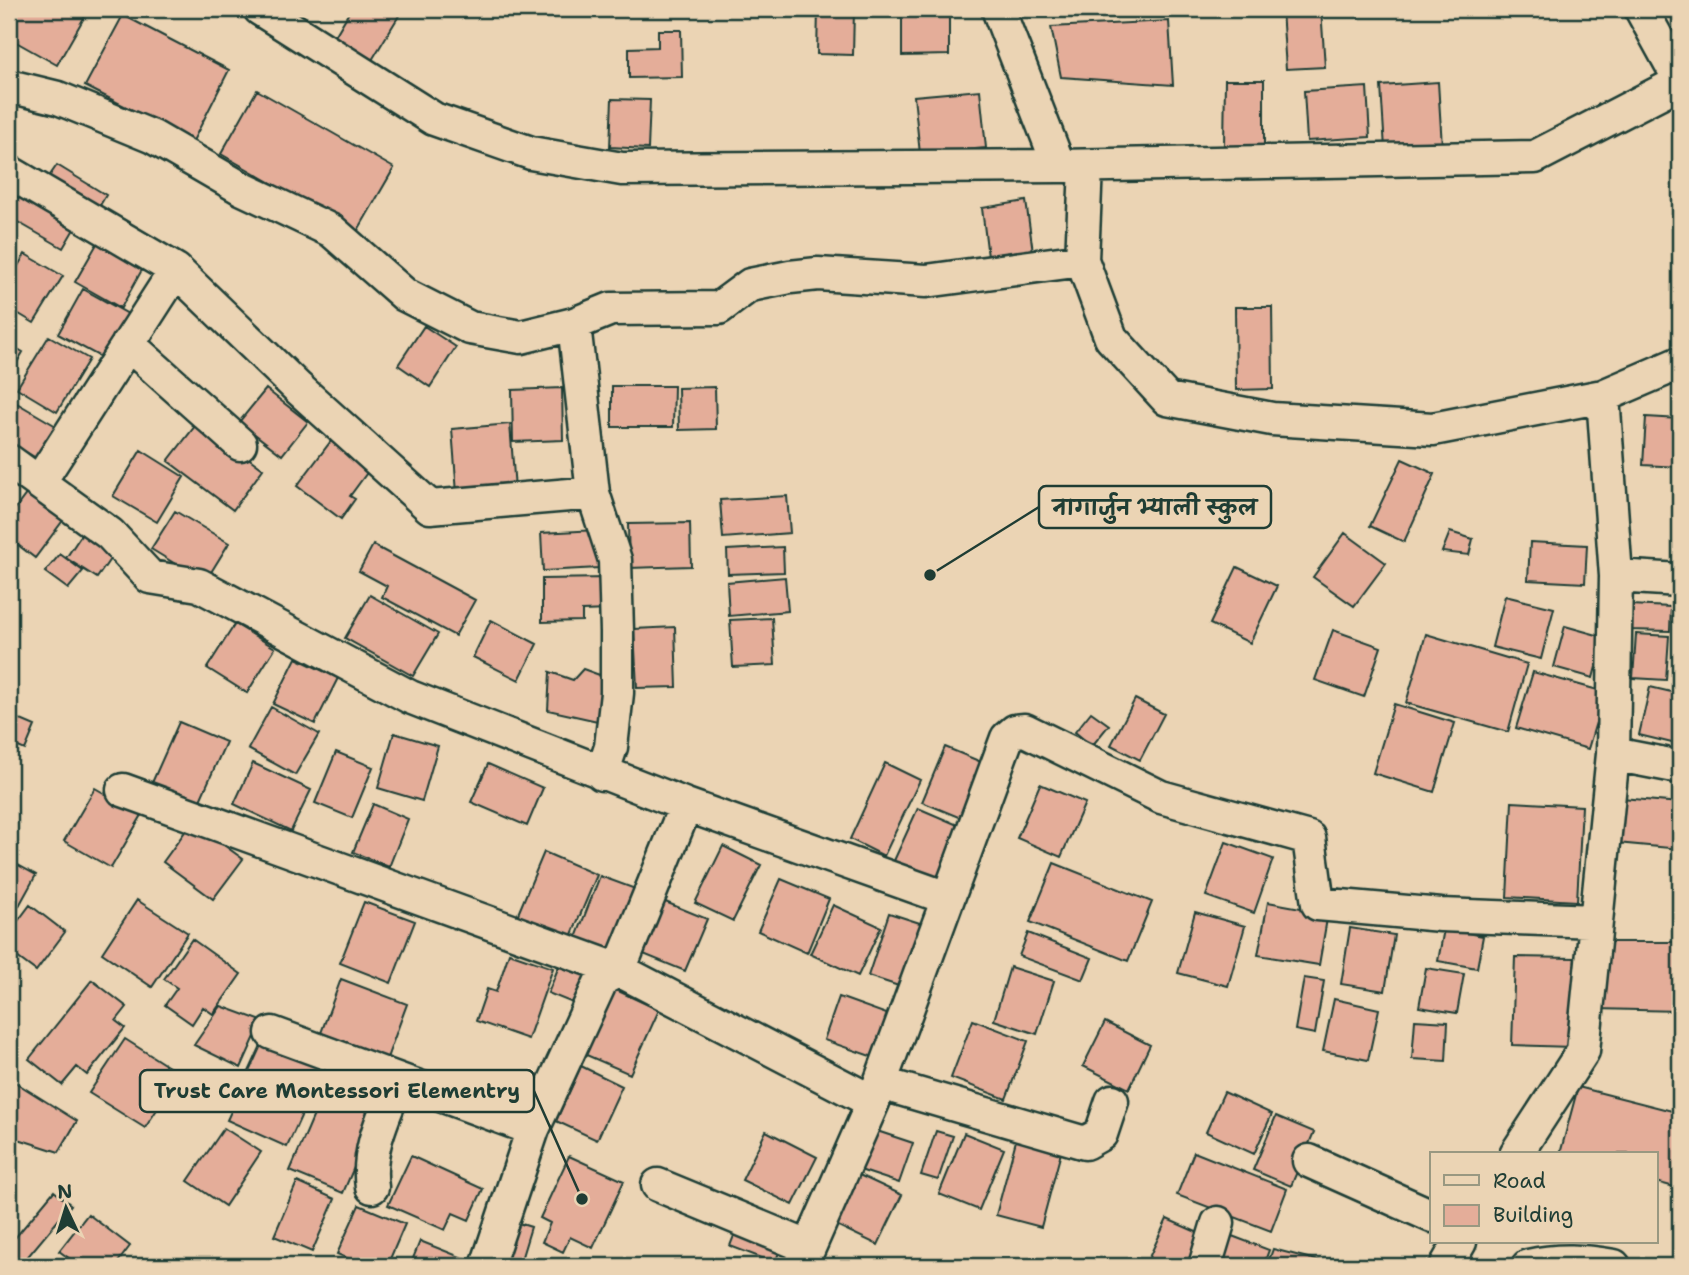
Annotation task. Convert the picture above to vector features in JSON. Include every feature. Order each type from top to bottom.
[{"type":"street","points":[[260,9],[434,119],[531,153],[622,169],[1073,166],[1535,156],[1680,81],[1641,9]]},
{"type":"street","points":[[998,9],[1073,166],[1082,260],[1111,338],[1167,399],[1272,419],[1433,429],[1603,396],[1680,363]]},
{"type":"street","points":[[9,86],[58,97],[153,137],[241,188],[332,231],[405,295],[470,328],[521,337],[574,324],[611,309],[719,308],[750,285],[818,274],[926,281],[1082,260]]},
{"type":"street","points":[[9,172],[176,270],[298,388],[430,506],[593,493]]},
{"type":"street","points":[[40,481],[176,270]]},
{"type":"street","points":[[574,324],[593,493],[615,560],[617,693],[611,747],[603,774]]},
{"type":"street","points":[[128,344],[240,444]]},
{"type":"street","points":[[1517,1152],[1583,1051],[1613,754],[1616,576],[1603,396]]},
{"type":"street","points":[[9,461],[110,534],[150,577],[199,585],[410,697],[686,806],[947,898]]},
{"type":"street","points":[[1616,576],[1680,580]]},
{"type":"street","points":[[658,1185],[805,1256],[877,1092],[1007,738],[1015,731],[1025,730],[1161,797],[1309,838],[1318,904],[1441,915],[1595,921]]},
{"type":"street","points":[[1613,754],[1680,767]]},
{"type":"street","points":[[124,790],[619,970],[877,1092],[1085,1143],[1101,1134],[1112,1101]]},
{"type":"street","points":[[487,1266],[533,1129],[602,979],[619,970],[686,806]]},
{"type":"street","points":[[272,1033],[533,1129]]},
{"type":"street","points":[[372,1187],[369,1168],[372,1151],[398,1080]]},
{"type":"street","points":[[1309,1161],[1430,1215]]},
{"type":"street","points":[[1205,1266],[1218,1223]]},
{"type":"street","points":[[1446,1266],[1459,1244]]},
{"type":"street","points":[[1528,1266],[1552,1260],[1578,1260],[1614,1266]]},
{"type":"building","points":[[9,9],[89,9],[57,65],[9,38]]},
{"type":"building","points":[[351,9],[403,9],[369,65],[331,43]]},
{"type":"building","points":[[818,9],[854,9],[853,55],[817,54]]},
{"type":"building","points":[[902,9],[949,9],[949,55],[902,56]]},
{"type":"building","points":[[1321,9],[1325,67],[1286,69],[1282,10]]},
{"type":"building","points":[[123,15],[229,70],[193,141],[85,86]]},
{"type":"building","points":[[1169,21],[1173,85],[1061,77],[1051,27]]},
{"type":"building","points":[[658,30],[681,30],[682,77],[629,78],[629,48],[658,47]]},
{"type":"building","points":[[1225,80],[1264,80],[1264,147],[1224,146]]},
{"type":"building","points":[[1438,82],[1442,146],[1385,149],[1381,86]]},
{"type":"building","points":[[1367,87],[1370,137],[1307,141],[1304,91]]},
{"type":"building","points":[[257,90],[394,168],[357,232],[221,154]]},
{"type":"building","points":[[980,90],[986,148],[920,154],[914,96]]},
{"type":"building","points":[[612,99],[650,100],[648,149],[610,147]]},
{"type":"building","points":[[57,165],[106,195],[96,212],[46,181]]},
{"type":"building","points":[[9,186],[77,224],[63,248],[9,217]]},
{"type":"building","points":[[1026,201],[1034,259],[989,265],[982,208]]},
{"type":"building","points":[[98,242],[143,268],[121,308],[75,282]]},
{"type":"building","points":[[25,254],[63,276],[34,323],[9,308],[9,281]]},
{"type":"building","points":[[83,289],[128,314],[104,359],[58,334]]},
{"type":"building","points":[[1235,307],[1272,307],[1273,389],[1236,390]]},
{"type":"building","points":[[424,326],[456,347],[430,387],[398,365]]},
{"type":"building","points":[[49,336],[89,359],[57,412],[17,388]]},
{"type":"building","points":[[9,344],[23,352],[9,376]]},
{"type":"building","points":[[612,386],[674,386],[673,427],[612,427]]},
{"type":"building","points":[[715,387],[716,429],[679,430],[678,388]]},
{"type":"building","points":[[562,388],[563,440],[513,442],[512,390]]},
{"type":"building","points":[[266,389],[308,422],[282,455],[239,422]]},
{"type":"building","points":[[15,402],[63,430],[43,462],[9,442],[9,413]]},
{"type":"building","points":[[1646,417],[1680,419],[1680,467],[1643,465]]},
{"type":"building","points":[[199,421],[263,469],[233,510],[168,461]]},
{"type":"building","points":[[510,424],[515,489],[457,493],[452,429]]},
{"type":"building","points":[[331,441],[369,470],[350,496],[355,499],[341,519],[297,486]]},
{"type":"building","points":[[141,450],[184,477],[157,522],[113,496]]},
{"type":"building","points":[[1402,459],[1435,474],[1404,542],[1370,526]]},
{"type":"building","points":[[30,489],[67,515],[35,558],[9,538],[9,517]]},
{"type":"building","points":[[787,496],[790,533],[723,538],[720,500]]},
{"type":"building","points":[[175,511],[229,543],[205,582],[151,549]]},
{"type":"building","points":[[1679,514],[1680,575],[1674,575]]},
{"type":"building","points":[[690,523],[691,566],[629,568],[628,524]]},
{"type":"building","points":[[86,528],[117,549],[97,578],[66,558]]},
{"type":"building","points":[[597,530],[599,568],[543,571],[541,533]]},
{"type":"building","points":[[1450,532],[1473,539],[1469,555],[1442,552]]},
{"type":"building","points":[[1345,533],[1386,563],[1354,606],[1313,577]]},
{"type":"building","points":[[1530,542],[1587,545],[1585,583],[1528,580]]},
{"type":"building","points":[[373,545],[475,600],[455,636],[382,597],[387,586],[359,571]]},
{"type":"building","points":[[783,547],[784,572],[728,574],[727,550]]},
{"type":"building","points":[[60,554],[83,571],[68,589],[45,572]]},
{"type":"building","points":[[1237,567],[1277,586],[1250,643],[1210,624]]},
{"type":"building","points":[[785,577],[788,611],[729,616],[727,582]]},
{"type":"building","points":[[607,578],[607,610],[582,611],[582,621],[542,622],[542,579]]},
{"type":"building","points":[[370,595],[438,634],[413,676],[345,638]]},
{"type":"building","points":[[1505,596],[1554,608],[1541,659],[1492,647]]},
{"type":"building","points":[[1630,605],[1671,607],[1670,631],[1630,630]]},
{"type":"building","points":[[772,618],[775,665],[733,667],[730,620]]},
{"type":"building","points":[[491,620],[537,644],[519,680],[473,657]]},
{"type":"building","points":[[235,624],[275,648],[247,693],[207,668]]},
{"type":"building","points":[[1565,626],[1604,637],[1593,678],[1554,667]]},
{"type":"building","points":[[675,627],[677,687],[637,688],[634,629]]},
{"type":"building","points":[[1333,630],[1381,647],[1364,697],[1315,680]]},
{"type":"building","points":[[1426,634],[1527,664],[1508,732],[1406,703]]},
{"type":"building","points":[[1636,634],[1669,636],[1666,680],[1633,678]]},
{"type":"building","points":[[296,658],[338,678],[315,724],[273,704]]},
{"type":"building","points":[[583,669],[605,677],[602,722],[548,710],[550,672],[573,680]]},
{"type":"building","points":[[1533,672],[1605,692],[1588,749],[1516,728]]},
{"type":"building","points":[[1650,687],[1680,694],[1680,745],[1639,735]]},
{"type":"building","points":[[1135,699],[1164,714],[1140,760],[1111,745]]},
{"type":"building","points":[[1394,704],[1455,723],[1434,792],[1373,773]]},
{"type":"building","points":[[271,707],[319,734],[295,775],[248,749]]},
{"type":"building","points":[[1091,712],[1109,725],[1092,746],[1075,732]]},
{"type":"building","points":[[9,715],[35,726],[25,750],[9,743]]},
{"type":"building","points":[[179,722],[226,742],[198,805],[151,785]]},
{"type":"building","points":[[394,733],[438,746],[422,801],[378,788]]},
{"type":"building","points":[[945,747],[991,766],[968,821],[922,802]]},
{"type":"building","points":[[336,752],[373,767],[352,818],[315,803]]},
{"type":"building","points":[[253,763],[311,790],[291,831],[234,804]]},
{"type":"building","points":[[885,763],[920,780],[884,856],[850,839]]},
{"type":"building","points":[[488,764],[543,788],[527,826],[471,802]]},
{"type":"building","points":[[1040,784],[1085,803],[1061,857],[1017,838]]},
{"type":"building","points":[[95,788],[142,815],[111,868],[64,841]]},
{"type":"building","points":[[1621,798],[1680,803],[1680,849],[1617,843]]},
{"type":"building","points":[[1512,802],[1582,806],[1577,901],[1507,897]]},
{"type":"building","points":[[373,804],[408,819],[389,867],[353,852]]},
{"type":"building","points":[[918,808],[967,829],[941,886],[892,865]]},
{"type":"building","points":[[192,822],[243,859],[213,899],[163,862]]},
{"type":"building","points":[[1226,842],[1273,859],[1254,913],[1206,896]]},
{"type":"building","points":[[723,846],[761,865],[733,921],[695,903]]},
{"type":"building","points":[[544,852],[597,875],[568,944],[515,921]]},
{"type":"building","points":[[9,860],[36,875],[15,913],[9,909]]},
{"type":"building","points":[[1054,863],[1152,902],[1128,961],[1030,922]]},
{"type":"building","points":[[600,876],[641,891],[615,958],[574,943]]},
{"type":"building","points":[[781,879],[829,899],[807,953],[758,931]]},
{"type":"building","points":[[137,900],[188,933],[152,987],[102,953]]},
{"type":"building","points":[[663,901],[707,919],[685,971],[641,953]]},
{"type":"building","points":[[364,902],[415,921],[391,983],[340,963]]},
{"type":"building","points":[[1268,902],[1328,913],[1319,965],[1258,955]]},
{"type":"building","points":[[30,905],[65,932],[36,971],[9,951],[9,933]]},
{"type":"building","points":[[833,905],[881,927],[858,976],[810,954]]},
{"type":"building","points":[[1195,912],[1245,926],[1228,986],[1178,973]]},
{"type":"building","points":[[889,913],[932,927],[911,990],[868,976]]},
{"type":"building","points":[[1350,928],[1394,935],[1385,991],[1341,984]]},
{"type":"building","points":[[1444,929],[1483,936],[1477,968],[1438,961]]},
{"type":"building","points":[[1028,933],[1092,958],[1083,980],[1019,956]]},
{"type":"building","points":[[192,939],[241,974],[213,1014],[203,1007],[192,1024],[165,1005],[177,988],[164,979]]},
{"type":"building","points":[[1604,942],[1680,942],[1680,1011],[1597,1009]]},
{"type":"building","points":[[509,953],[553,968],[528,1039],[476,1021],[487,989],[496,992]]},
{"type":"building","points":[[1515,957],[1575,958],[1572,1047],[1512,1045]]},
{"type":"building","points":[[561,961],[593,974],[580,1006],[548,993]]},
{"type":"building","points":[[1010,967],[1054,981],[1037,1034],[994,1020]]},
{"type":"building","points":[[1426,968],[1464,974],[1457,1013],[1419,1007]]},
{"type":"building","points":[[1304,978],[1324,981],[1315,1034],[1295,1030]]},
{"type":"building","points":[[341,979],[407,1004],[387,1058],[321,1033]]},
{"type":"building","points":[[92,980],[127,1007],[116,1021],[125,1028],[87,1075],[77,1067],[62,1085],[29,1059]]},
{"type":"building","points":[[614,989],[659,1010],[630,1074],[584,1054]]},
{"type":"building","points":[[839,997],[895,1017],[879,1059],[824,1040]]},
{"type":"building","points":[[1334,999],[1379,1009],[1368,1060],[1323,1051]]},
{"type":"building","points":[[221,1006],[262,1021],[241,1068],[194,1045]]},
{"type":"building","points":[[973,1020],[1028,1041],[1006,1099],[951,1078]]},
{"type":"building","points":[[1415,1020],[1448,1022],[1446,1061],[1412,1059]]},
{"type":"building","points":[[1105,1022],[1150,1045],[1129,1089],[1083,1066]]},
{"type":"building","points":[[125,1039],[180,1074],[145,1128],[89,1093]]},
{"type":"building","points":[[263,1041],[323,1068],[287,1147],[227,1120]]},
{"type":"building","points":[[581,1066],[622,1086],[597,1140],[556,1121]]},
{"type":"building","points":[[10,1079],[77,1121],[59,1152],[9,1136]]},
{"type":"building","points":[[1578,1087],[1680,1113],[1678,1188],[1658,1183],[1658,1152],[1561,1152]]},
{"type":"building","points":[[325,1089],[378,1111],[343,1193],[290,1171]]},
{"type":"building","points":[[1224,1092],[1272,1114],[1254,1154],[1206,1132]]},
{"type":"building","points":[[1276,1116],[1314,1132],[1291,1186],[1253,1170]]},
{"type":"building","points":[[224,1128],[261,1152],[225,1206],[188,1181]]},
{"type":"building","points":[[871,1129],[913,1143],[899,1183],[857,1169]]},
{"type":"building","points":[[766,1131],[817,1157],[793,1205],[742,1180]]},
{"type":"building","points":[[936,1131],[953,1136],[938,1180],[921,1175]]},
{"type":"building","points":[[964,1133],[1004,1149],[979,1210],[939,1194]]},
{"type":"building","points":[[1018,1133],[1063,1145],[1041,1227],[996,1215]]},
{"type":"building","points":[[1194,1152],[1287,1189],[1271,1231],[1177,1195]]},
{"type":"building","points":[[411,1156],[483,1189],[469,1220],[453,1213],[445,1230],[388,1205]]},
{"type":"building","points":[[569,1156],[624,1181],[593,1248],[570,1237],[563,1252],[542,1242],[550,1223],[540,1218]]},
{"type":"building","points":[[857,1174],[902,1195],[878,1245],[834,1224]]},
{"type":"building","points":[[297,1182],[335,1199],[312,1252],[274,1236]]},
{"type":"building","points":[[54,1191],[71,1205],[20,1266],[9,1266],[9,1245]]},
{"type":"building","points":[[359,1205],[405,1224],[387,1266],[366,1266],[337,1254]]},
{"type":"building","points":[[88,1214],[130,1246],[115,1266],[80,1266],[59,1251]]},
{"type":"building","points":[[1167,1219],[1210,1238],[1198,1266],[1145,1266]]},
{"type":"building","points":[[512,1221],[531,1227],[520,1263],[501,1257]]},
{"type":"building","points":[[739,1223],[784,1239],[775,1263],[730,1246]]},
{"type":"building","points":[[1232,1236],[1269,1250],[1263,1266],[1221,1266]]},
{"type":"building","points":[[420,1241],[468,1260],[466,1266],[410,1266]]},
{"type":"building","points":[[1273,1249],[1339,1266],[1267,1266]]},
{"type":"place","name":"नागार्जुन भ्याली स्कुल","points":[[930,575]]},
{"type":"place","name":"Trust Care Montessori Elementry","points":[[582,1199]]}]
